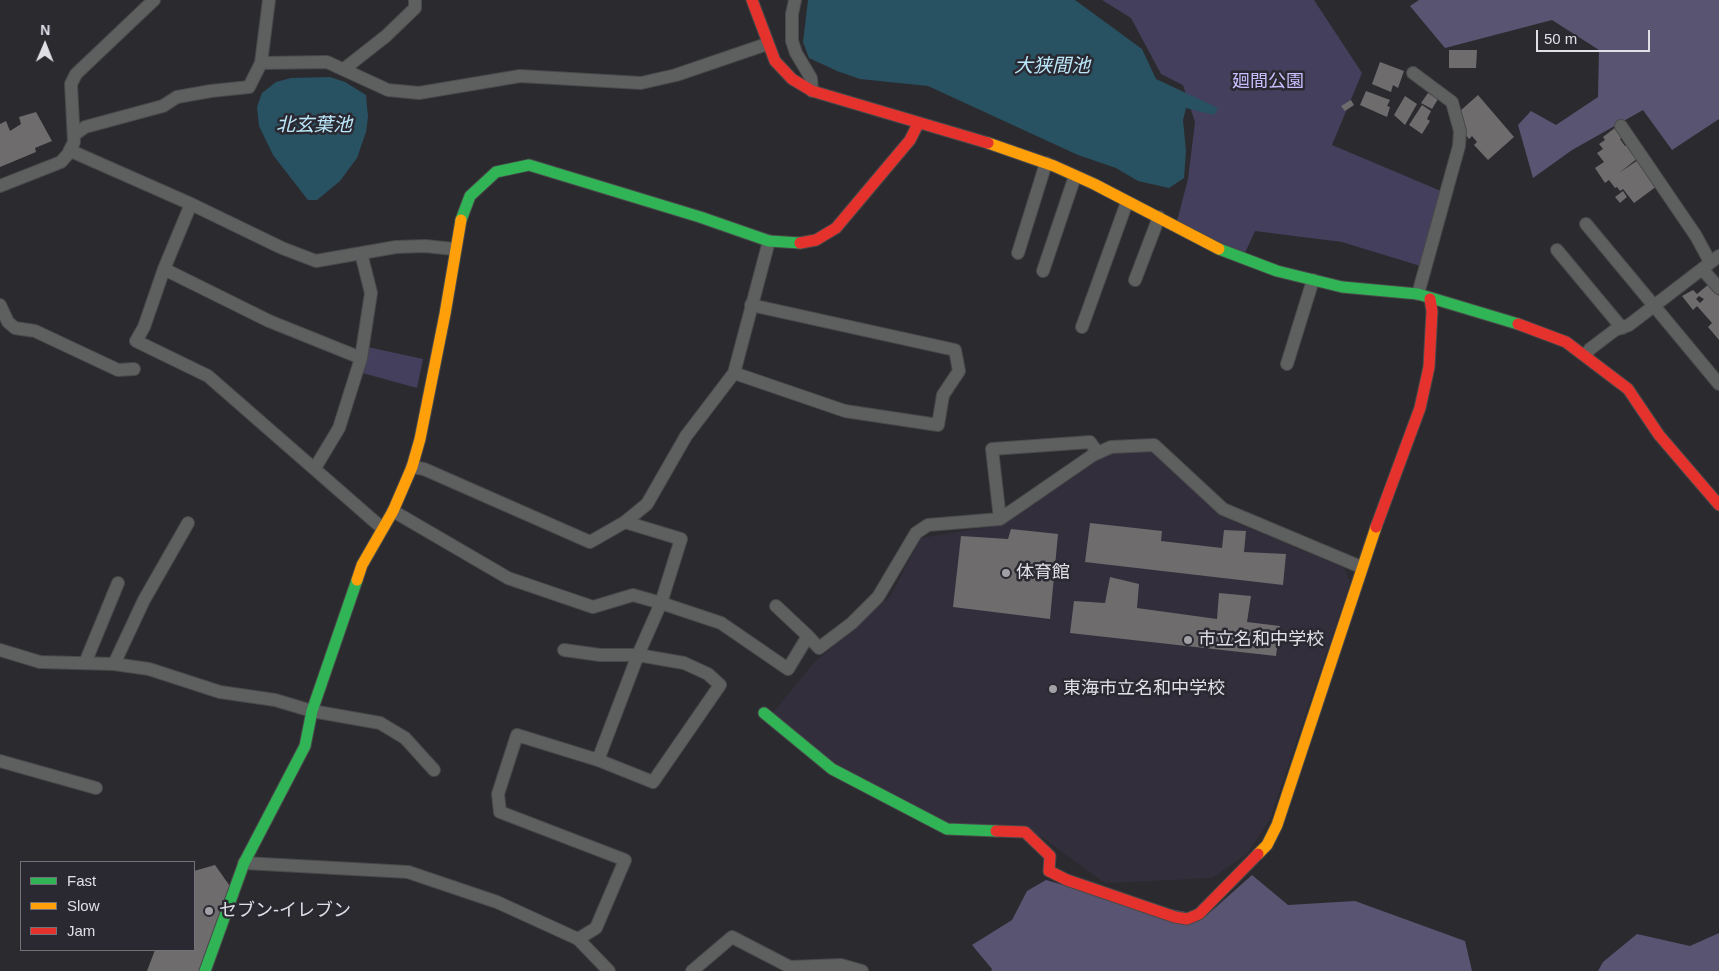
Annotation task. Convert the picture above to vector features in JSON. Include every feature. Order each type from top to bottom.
[{"type":"street","points":[[0,186],[60,162],[71,151],[74,136],[71,84],[76,74],[154,0]]},
{"type":"street","points":[[74,136],[85,127],[163,106],[177,98],[211,90],[249,87],[261,63],[269,0]]},
{"type":"street","points":[[344,69],[386,36],[415,8],[415,0]]},
{"type":"street","points":[[752,0],[767,44],[775,60],[792,79],[812,91],[918,124],[977,139],[1046,163],[1159,217],[1216,248],[1277,271],[1342,287],[1424,296],[1522,325],[1566,342],[1586,355],[1628,389],[1659,435],[1719,505]]},
{"type":"street","points":[[795,0],[792,14],[792,41],[796,53],[811,78],[812,91]]},
{"type":"street","points":[[261,63],[327,62],[388,90],[419,93],[520,76],[641,83],[676,75],[767,44]]},
{"type":"street","points":[[764,713],[832,769],[947,829],[1025,832],[1050,856],[1049,871],[1102,893],[1175,917],[1188,919],[1199,914],[1267,845],[1277,825],[1361,567],[1420,408],[1429,367],[1432,311],[1424,296],[1459,146],[1460,131],[1452,102],[1413,73]]},
{"type":"street","points":[[205,971],[244,863],[305,746],[312,711],[362,565],[393,510],[412,467],[420,439],[445,314],[459,224],[470,196],[496,172],[529,165],[700,217],[769,241],[794,244],[816,240],[836,228],[910,140],[918,124]]},
{"type":"street","points":[[1621,126],[1696,236],[1711,262],[1719,288]]},
{"type":"street","points":[[71,151],[316,262],[361,253],[415,246],[454,250]]},
{"type":"street","points":[[1018,252],[1046,163]]},
{"type":"street","points":[[1043,271],[1075,176]]},
{"type":"street","points":[[1082,327],[1127,202]]},
{"type":"street","points":[[191,204],[164,269],[144,327],[136,341],[208,376],[382,528]]},
{"type":"street","points":[[1135,280],[1159,217]]},
{"type":"street","points":[[1586,224],[1652,306],[1719,384]]},
{"type":"street","points":[[412,467],[424,469],[590,542],[625,522],[647,504],[686,436],[734,373],[769,241]]},
{"type":"street","points":[[1557,250],[1622,328]]},
{"type":"street","points":[[315,468],[339,428],[361,358],[371,293],[361,253]]},
{"type":"street","points":[[1586,355],[1590,349],[1615,330],[1629,325],[1711,262]]},
{"type":"street","points":[[164,269],[269,321],[361,358]]},
{"type":"street","points":[[1287,364],[1313,280]]},
{"type":"street","points":[[0,305],[8,322],[15,328],[35,331],[118,370],[134,369]]},
{"type":"street","points":[[734,373],[845,411],[938,424],[943,395],[959,372],[955,350],[751,305]]},
{"type":"street","points":[[1000,519],[992,449],[1090,442],[1098,453]]},
{"type":"street","points":[[776,606],[819,648],[852,623],[878,597],[916,533],[928,525],[1000,519],[1098,453],[1111,447],[1154,445],[1223,509],[1361,567]]},
{"type":"street","points":[[393,510],[508,578],[593,607],[633,595],[661,603],[721,623],[788,669],[808,636]]},
{"type":"street","points":[[598,760],[638,655],[661,603],[681,539],[625,522]]},
{"type":"street","points":[[114,664],[144,600],[188,523]]},
{"type":"street","points":[[85,663],[118,583]]},
{"type":"street","points":[[0,650],[40,662],[114,664],[149,668],[220,692],[275,700],[312,711],[380,723],[405,738],[434,770]]},
{"type":"street","points":[[564,650],[600,654],[638,655],[684,663],[708,674],[720,685],[653,782],[598,760],[517,735],[498,794],[500,812],[625,860],[596,928],[578,939]]},
{"type":"street","points":[[0,761],[96,788]]},
{"type":"street","points":[[244,863],[408,872],[497,902],[578,939],[609,971]]},
{"type":"street","points":[[692,971],[732,937],[790,966],[841,965],[862,971]]},
{"type":"shaded area","points":[[1419,0],[1719,0],[1719,119],[1672,150],[1643,110],[1572,150],[1533,178],[1518,125],[1531,111],[1556,125],[1598,97],[1599,50],[1552,20],[1445,48],[1410,6]]},
{"type":"shaded area","name":"東海市立名和中学校","points":[[1152,450],[1220,516],[1344,568],[1350,583],[1270,819],[1247,854],[1212,878],[1105,883],[1042,837],[948,823],[846,772],[771,715],[814,663],[890,597],[921,538],[1000,525],[1110,452]]},
{"type":"shaded area","points":[[1252,875],[1288,905],[1355,901],[1465,941],[1472,971],[991,971],[992,969],[972,945],[1012,920],[1027,891],[1046,880],[1090,893],[1206,916]]},
{"type":"shaded area","points":[[1719,933],[1719,971],[1598,971],[1603,962],[1637,934],[1690,946]]},
{"type":"green space","name":"廻間公園","points":[[1102,0],[1314,0],[1362,73],[1332,145],[1441,191],[1427,268],[1342,242],[1255,231],[1244,255],[1177,221],[1188,179],[1195,122],[1183,85],[1161,74],[1131,18]]},
{"type":"green space","points":[[363,346],[423,359],[417,388],[359,372]]},
{"type":"water","name":"大狭間池","points":[[808,0],[1075,0],[1142,49],[1156,79],[1218,108],[1214,115],[1186,108],[1183,120],[1186,151],[1184,178],[1169,188],[1138,181],[1116,168],[1078,155],[928,86],[860,79],[809,58],[803,42]]},
{"type":"water","name":"北玄葉池","points":[[330,77],[345,82],[366,95],[368,117],[366,132],[357,158],[340,181],[317,200],[308,200],[273,155],[259,126],[257,107],[262,93],[276,82],[291,78]]},
{"type":"building","points":[[1449,50],[1477,50],[1476,68],[1449,68]]},
{"type":"building","points":[[1380,62],[1404,71],[1398,88],[1393,85],[1391,92],[1372,84]]},
{"type":"building","points":[[1366,91],[1390,100],[1387,106],[1390,107],[1387,117],[1360,105]]},
{"type":"building","points":[[1428,93],[1438,99],[1432,109],[1421,103]]},
{"type":"building","points":[[1478,95],[1514,137],[1488,160],[1474,145],[1477,142],[1472,136],[1469,139],[1461,129],[1460,111]]},
{"type":"building","points":[[1405,96],[1417,104],[1405,125],[1394,115]]},
{"type":"building","points":[[1351,100],[1354,105],[1345,111],[1341,106]]},
{"type":"building","points":[[1422,105],[1431,111],[1427,119],[1430,121],[1422,134],[1409,125]]},
{"type":"building","points":[[36,112],[52,141],[35,148],[36,152],[0,167],[0,124],[6,121],[10,131],[21,124],[19,117]]},
{"type":"building","points":[[1616,127],[1623,137],[1620,139],[1625,146],[1628,144],[1638,158],[1619,173],[1638,160],[1657,186],[1634,203],[1623,189],[1620,191],[1617,187],[1615,188],[1609,180],[1605,183],[1595,168],[1604,162],[1597,153],[1603,149],[1599,144],[1605,140],[1603,137]]},
{"type":"building","points":[[1623,191],[1627,197],[1620,203],[1615,197]]},
{"type":"building","points":[[1709,284],[1719,296],[1719,340],[1708,327],[1712,323],[1697,306],[1693,310],[1682,296],[1693,290],[1697,294]],"holes":[[[1699,296],[1704,299],[1700,303],[1696,299]]]},
{"type":"building","points":[[1090,523],[1162,531],[1161,541],[1222,548],[1224,530],[1246,531],[1244,552],[1286,554],[1283,585],[1085,562]]},
{"type":"building","name":"体育館","points":[[1011,529],[1058,534],[1050,619],[953,607],[961,536],[1008,539]]},
{"type":"building","points":[[1110,577],[1139,584],[1137,608],[1217,619],[1219,593],[1251,596],[1247,622],[1280,626],[1276,656],[1070,633],[1074,601],[1105,603]]},
{"type":"building","name":"セブン-イレブン","points":[[215,865],[232,889],[204,971],[147,971],[155,951],[195,951],[195,871]]},
{"type":"traffic: fast","points":[[461,220],[470,196],[496,172],[529,165],[700,217],[769,241],[800,243]]},
{"type":"traffic: fast","points":[[1219,249],[1277,271],[1342,287],[1418,294],[1518,324]]},
{"type":"traffic: fast","points":[[205,971],[244,863],[305,746],[312,711],[357,580]]},
{"type":"traffic: fast","points":[[764,713],[832,769],[947,829],[996,831]]},
{"type":"traffic: slow","points":[[988,143],[1054,166],[1094,184],[1219,249]]},
{"type":"traffic: slow","points":[[357,580],[362,565],[393,511],[412,467],[420,439],[445,314],[461,220]]},
{"type":"traffic: slow","points":[[1258,854],[1267,845],[1277,825],[1376,527]]},
{"type":"traffic: jam","points":[[752,0],[775,61],[792,79],[812,91],[988,143]]},
{"type":"traffic: jam","points":[[800,243],[816,240],[836,228],[910,140],[918,124]]},
{"type":"traffic: jam","points":[[1376,527],[1420,408],[1429,367],[1432,311],[1430,299]]},
{"type":"traffic: jam","points":[[1518,324],[1566,342],[1628,389],[1659,435],[1719,505]]},
{"type":"traffic: jam","points":[[996,831],[1025,832],[1050,856],[1049,871],[1067,880],[1175,917],[1187,919],[1199,914],[1258,854]]},
{"type":"place","name":"体育館","points":[[1006,573]]},
{"type":"place","name":"市立名和中学校","points":[[1188,640]]},
{"type":"place","name":"東海市立名和中学校","points":[[1053,689]]},
{"type":"place","name":"セブン-イレブン","points":[[209,911]]}]
